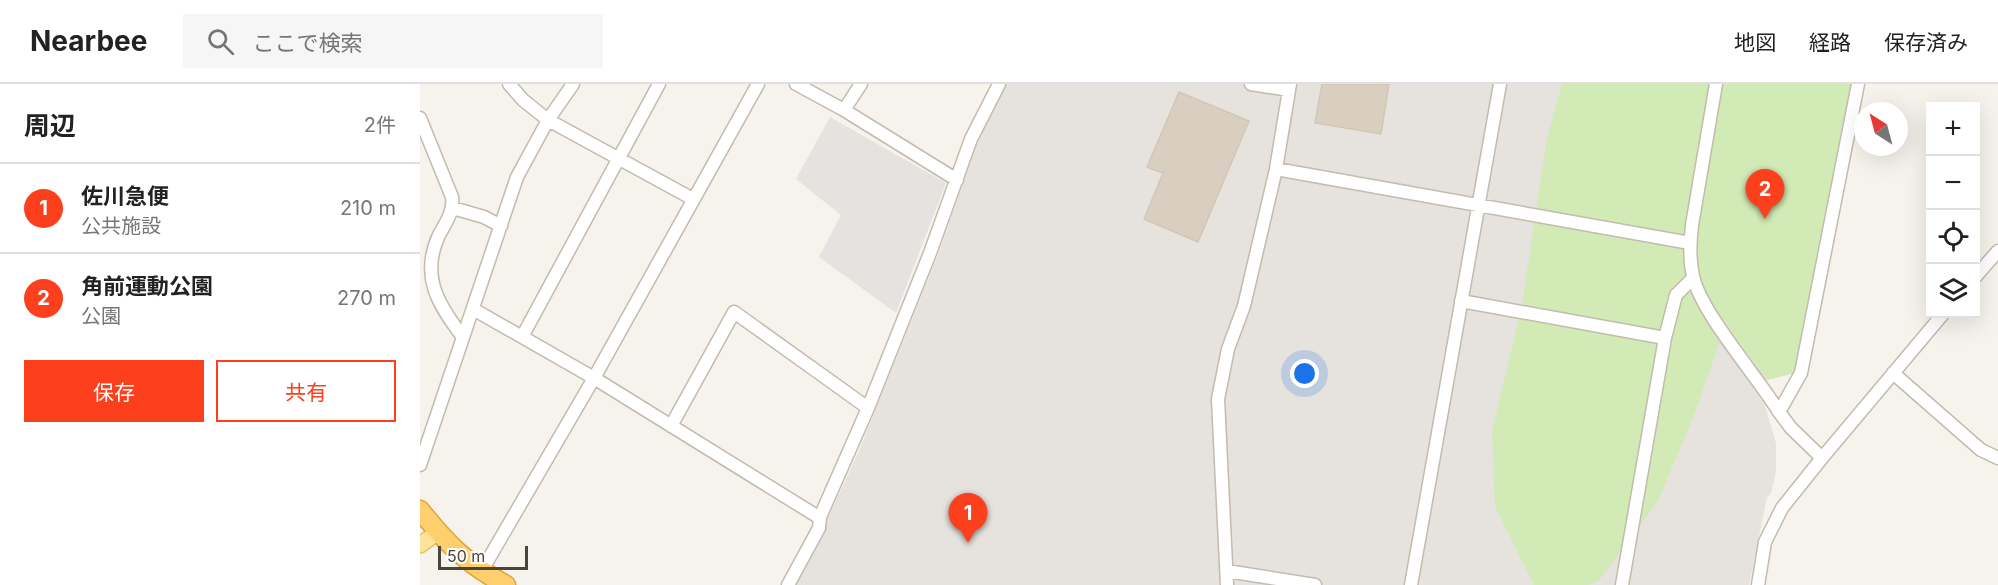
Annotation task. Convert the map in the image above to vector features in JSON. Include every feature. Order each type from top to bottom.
[{"type":"highway","points":[[420,510],[452,549],[482,572],[504,585]]},
{"type":"main road","points":[[420,545],[438,532]]},
{"type":"street","points":[[509,84],[548,120],[693,199]]},
{"type":"street","points":[[420,465],[517,177],[548,120],[573,84]]},
{"type":"street","points":[[522,336],[621,159],[659,84]]},
{"type":"street","points":[[482,572],[594,378],[758,84]]},
{"type":"street","points":[[796,84],[844,110],[957,180]]},
{"type":"street","points":[[844,110],[861,84]]},
{"type":"street","points":[[788,585],[819,528],[820,518],[868,408],[971,139],[999,84]]},
{"type":"street","points":[[1227,585],[1218,399],[1228,349],[1244,306],[1276,169],[1289,87],[1251,84]]},
{"type":"street","points":[[1411,585],[1500,84]]},
{"type":"street","points":[[1716,84],[1690,243],[1693,278],[1704,302],[1779,412],[1791,428],[1822,458]]},
{"type":"street","points":[[1779,412],[1801,374],[1858,84]]},
{"type":"street","points":[[420,118],[452,196],[453,208],[433,246],[431,277],[433,295],[462,336]]},
{"type":"street","points":[[1276,169],[1690,243]]},
{"type":"street","points":[[453,208],[484,217],[501,226]]},
{"type":"street","points":[[1980,271],[1998,251]]},
{"type":"street","points":[[1622,585],[1665,338],[1676,296],[1693,278]]},
{"type":"street","points":[[1461,301],[1665,338]]},
{"type":"street","points":[[473,309],[594,378],[820,518]]},
{"type":"street","points":[[671,426],[734,312],[868,408]]},
{"type":"street","points":[[1758,585],[1765,542],[1782,508],[1940,318]]},
{"type":"street","points":[[1893,373],[1981,450],[1998,459]]},
{"type":"street","points":[[1227,571],[1315,585]]},
{"type":"shaded area","points":[[1005,84],[1855,84],[1799,372],[1751,384],[1765,406],[1776,443],[1776,471],[1771,494],[1767,497],[1749,585],[793,585],[822,531],[859,451],[939,252],[976,147]]},
{"type":"shaded area","points":[[830,117],[946,183],[896,313],[819,257],[841,215],[796,179]]},
{"type":"green space","points":[[1562,84],[1855,84],[1799,372],[1767,380],[1726,325],[1694,415],[1658,501],[1600,579],[1589,585],[1534,585],[1495,506],[1492,431],[1522,305],[1547,138]]},
{"type":"building","points":[[1322,84],[1389,84],[1381,134],[1315,123]]},
{"type":"building","points":[[1179,92],[1249,121],[1198,242],[1144,219],[1163,173],[1147,167]]},
{"type":"place","name":"角前運動公園","points":[[1765,219]]},
{"type":"place","name":"佐川急便","points":[[968,543]]}]
